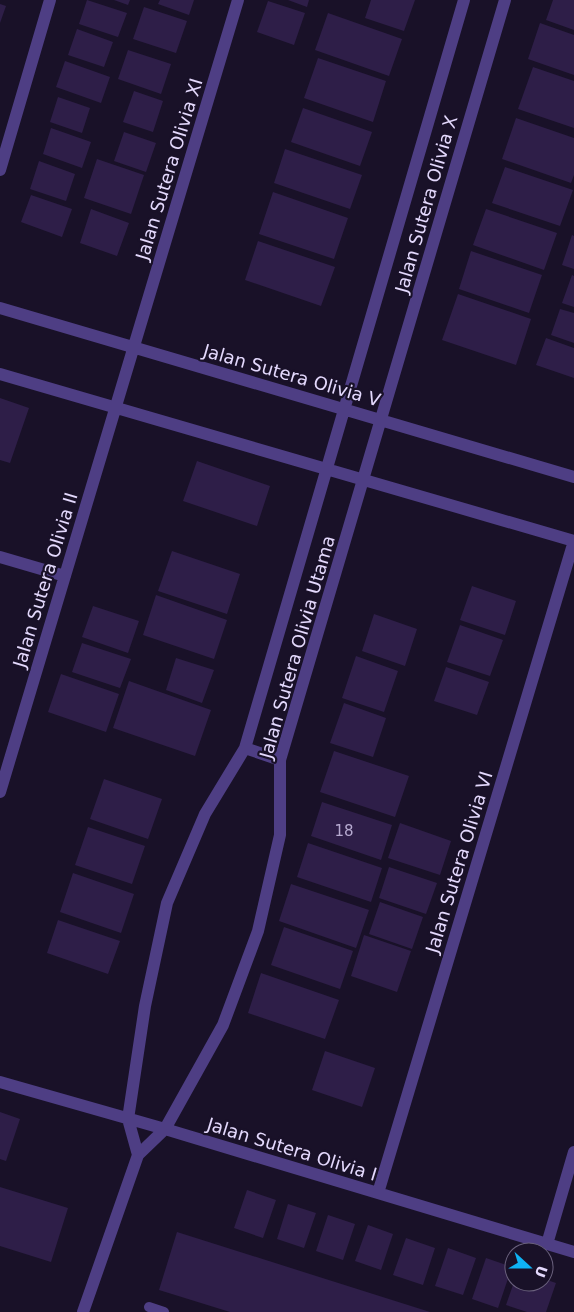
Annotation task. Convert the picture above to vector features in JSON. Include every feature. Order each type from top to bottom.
[{"type":"street","points":[[0,170],[50,0]]},
{"type":"street","name":"Jalan Sutera Olivia XI","points":[[116,408],[238,0]]},
{"type":"street","name":"Jalan Sutera Olivia X","points":[[345,409],[464,0]]},
{"type":"street","name":"Jalan Sutera Olivia X","points":[[381,419],[505,0]]},
{"type":"street","name":"Jalan Sutera Olivia V","points":[[0,308],[574,477]]},
{"type":"street","points":[[0,374],[327,469],[364,478],[574,541]]},
{"type":"street","name":"Jalan Sutera Olivia II","points":[[0,792],[116,408]]},
{"type":"street","name":"Jalan Sutera Olivia Utama","points":[[138,1155],[128,1119],[145,1006],[167,903],[205,814],[245,748],[345,409]]},
{"type":"street","name":"Jalan Sutera Olivia Utama","points":[[83,1312],[138,1155],[165,1129],[223,1025],[258,931],[280,835],[280,760],[381,419]]},
{"type":"street","name":"Jalan Sutera Olivia VI","points":[[378,1193],[574,541]]},
{"type":"street","points":[[0,557],[65,576]]},
{"type":"street","points":[[245,748],[280,760]]},
{"type":"street","name":"Jalan Sutera Olivia I","points":[[0,1082],[165,1129],[539,1242]]},
{"type":"street","points":[[547,1242],[574,1152]]},
{"type":"street","name":"Jalan Sutera Olivia I","points":[[554,1246],[574,1252]]},
{"type":"lane","points":[[149,1307],[164,1312]]},
{"type":"building","points":[[87,0],[127,13],[118,37],[79,24]]},
{"type":"building","points":[[114,0],[130,0],[128,5]]},
{"type":"building","points":[[160,0],[194,0],[189,15],[158,4]]},
{"type":"building","points":[[288,0],[309,0],[307,7]]},
{"type":"building","points":[[371,0],[415,0],[404,31],[365,18]]},
{"type":"building","points":[[553,0],[574,0],[574,30],[546,20]]},
{"type":"building","points":[[268,1],[305,13],[294,45],[257,32]]},
{"type":"building","points":[[0,4],[6,6],[0,23]]},
{"type":"building","points":[[144,7],[187,21],[176,53],[133,39]]},
{"type":"building","points":[[328,13],[402,39],[389,76],[315,50]]},
{"type":"building","points":[[540,23],[574,35],[574,75],[528,59]]},
{"type":"building","points":[[77,29],[113,42],[104,67],[68,55]]},
{"type":"building","points":[[128,50],[171,64],[161,94],[118,79]]},
{"type":"building","points":[[318,58],[386,81],[373,122],[304,98]]},
{"type":"building","points":[[65,61],[110,77],[101,103],[56,87]]},
{"type":"building","points":[[533,67],[574,81],[574,128],[518,109]]},
{"type":"building","points":[[134,91],[163,101],[153,132],[123,122]]},
{"type":"building","points":[[58,97],[90,108],[82,133],[50,122]]},
{"type":"building","points":[[303,108],[372,132],[360,166],[291,142]]},
{"type":"building","points":[[516,118],[574,138],[574,175],[571,183],[502,159]]},
{"type":"building","points":[[51,128],[91,142],[82,168],[43,154]]},
{"type":"building","points":[[124,132],[156,143],[146,172],[114,161]]},
{"type":"building","points":[[285,149],[362,175],[350,209],[274,183]]},
{"type":"building","points":[[97,159],[144,175],[131,214],[84,198]]},
{"type":"building","points":[[39,161],[75,174],[66,201],[30,189]]},
{"type":"building","points":[[505,167],[573,190],[560,226],[492,203]]},
{"type":"building","points":[[273,192],[348,218],[334,259],[259,234]]},
{"type":"building","points":[[31,195],[72,209],[62,237],[21,222]]},
{"type":"building","points":[[91,209],[129,223],[117,256],[80,243]]},
{"type":"building","points":[[486,209],[557,233],[544,270],[473,245]]},
{"type":"building","points":[[572,235],[574,236],[574,269],[562,265]]},
{"type":"building","points":[[258,241],[335,267],[321,306],[245,280]]},
{"type":"building","points":[[471,251],[542,275],[529,313],[459,289]]},
{"type":"building","points":[[572,275],[574,276],[574,307],[562,303]]},
{"type":"building","points":[[458,294],[531,319],[516,365],[442,340]]},
{"type":"building","points":[[560,309],[574,313],[574,343],[551,335]]},
{"type":"building","points":[[546,338],[574,348],[574,378],[536,365]]},
{"type":"building","points":[[0,398],[29,408],[10,463],[0,460]]},
{"type":"building","points":[[197,461],[270,486],[257,526],[183,501]]},
{"type":"building","points":[[172,551],[240,574],[227,614],[158,591]]},
{"type":"building","points":[[472,586],[516,601],[505,635],[460,620]]},
{"type":"building","points":[[156,595],[227,620],[214,659],[143,635]]},
{"type":"building","points":[[93,606],[139,621],[128,653],[82,637]]},
{"type":"building","points":[[374,614],[417,629],[405,666],[362,651]]},
{"type":"building","points":[[460,625],[503,640],[490,676],[447,662]]},
{"type":"building","points":[[82,643],[131,659],[120,688],[72,672]]},
{"type":"building","points":[[356,656],[398,671],[384,712],[342,698]]},
{"type":"building","points":[[176,658],[214,670],[202,703],[166,690]]},
{"type":"building","points":[[446,667],[489,682],[477,715],[434,701]]},
{"type":"building","points":[[61,674],[119,694],[106,732],[48,712]]},
{"type":"building","points":[[129,681],[211,710],[195,756],[113,728]]},
{"type":"building","points":[[344,703],[386,718],[373,757],[330,743]]},
{"type":"building","points":[[334,751],[409,776],[395,817],[320,792]]},
{"type":"building","points":[[104,779],[162,799],[148,839],[90,819]]},
{"type":"building","points":[[322,802],[392,825],[381,860],[311,836]]},
{"type":"building","points":[[400,823],[451,841],[440,875],[388,858]]},
{"type":"building","points":[[88,827],[145,846],[132,884],[75,865]]},
{"type":"building","points":[[308,843],[382,868],[371,902],[297,877]]},
{"type":"building","points":[[389,867],[437,883],[426,914],[379,898]]},
{"type":"building","points":[[73,873],[134,894],[121,933],[60,912]]},
{"type":"building","points":[[291,884],[369,910],[356,948],[279,921]]},
{"type":"building","points":[[380,902],[423,917],[412,949],[369,934]]},
{"type":"building","points":[[58,920],[120,941],[108,974],[47,953]]},
{"type":"building","points":[[284,927],[353,951],[340,989],[271,965]]},
{"type":"building","points":[[364,935],[411,951],[397,992],[351,976]]},
{"type":"building","points":[[261,973],[339,1000],[325,1039],[248,1013]]},
{"type":"building","points":[[325,1051],[375,1068],[362,1107],[312,1090]]},
{"type":"building","points":[[0,1112],[20,1119],[6,1161],[0,1159]]},
{"type":"building","points":[[0,1187],[68,1208],[51,1262],[0,1246]]},
{"type":"building","points":[[247,1190],[276,1200],[263,1238],[234,1228]]},
{"type":"building","points":[[288,1204],[316,1213],[304,1248],[277,1239]]},
{"type":"building","points":[[328,1215],[355,1224],[343,1260],[316,1251]]},
{"type":"building","points":[[368,1225],[393,1234],[381,1270],[355,1261]]},
{"type":"building","points":[[177,1232],[430,1312],[230,1312],[159,1290]]},
{"type":"building","points":[[406,1238],[435,1248],[423,1285],[393,1275]]},
{"type":"building","points":[[448,1248],[476,1258],[463,1295],[435,1286]]},
{"type":"building","points":[[486,1258],[504,1264],[504,1290],[498,1308],[472,1299]]},
{"type":"building","points":[[511,1292],[553,1292],[546,1312],[527,1312],[506,1305]]}]
